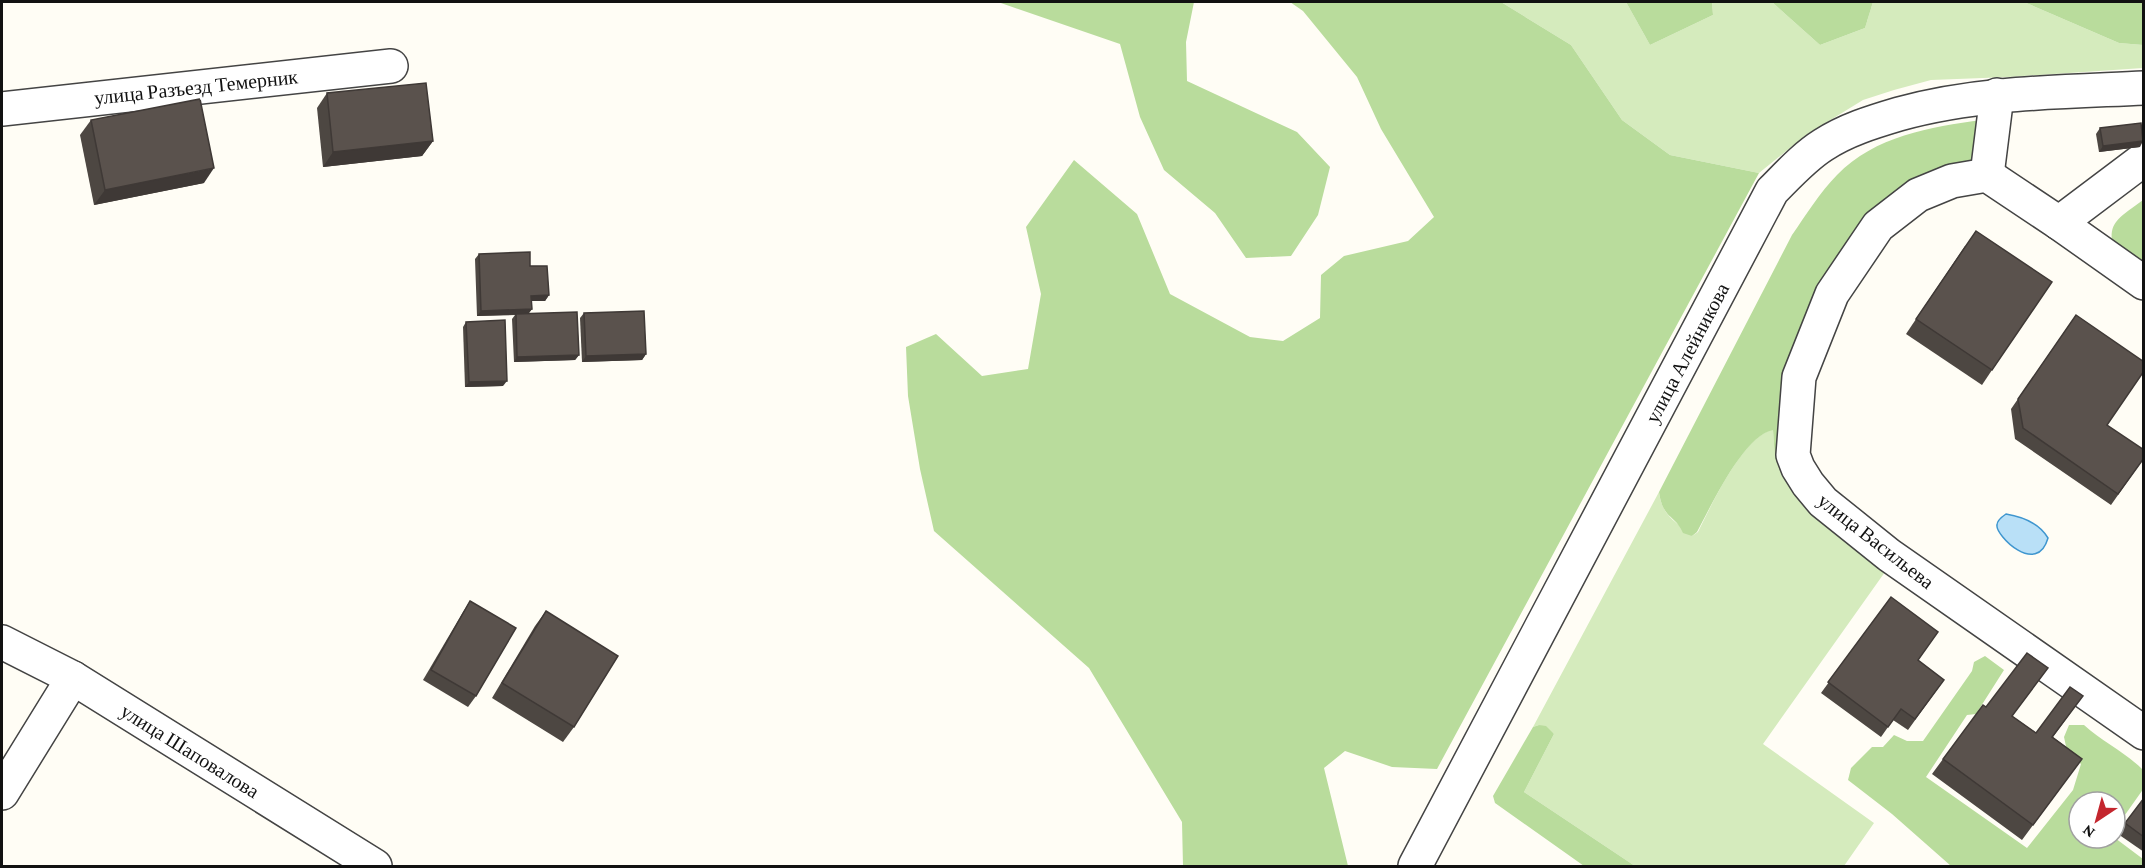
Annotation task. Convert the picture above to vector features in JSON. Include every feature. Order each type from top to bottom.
[{"type":"street","name":"улица Разъезд Темерник","points":[[2,109],[391,66]]},
{"type":"street","name":"улица Алейникова","points":[[1415,867],[1772,191],[1822,146],[1847,131],[1905,112],[1998,95],[2144,88]]},
{"type":"street","points":[[1998,95],[1987,175],[2144,283]]},
{"type":"street","points":[[2059,223],[2144,159]]},
{"type":"street","name":"улица Васильева","points":[[1987,175],[1952,181],[1918,195],[1878,226],[1832,294],[1799,377],[1794,455],[1808,484],[1823,502],[1854,528],[1889,555],[2144,733]]},
{"type":"street","name":"улица Шаповалова","points":[[2,642],[73,678],[375,867]]},
{"type":"street","points":[[2,793],[73,678]]},
{"type":"green space","points":[[998,2],[1194,2],[1186,42],[1187,81],[1297,132],[1330,167],[1318,215],[1291,256],[1246,258],[1215,213],[1164,170],[1140,117],[1120,44]]},
{"type":"green space","points":[[1290,2],[1501,2],[1571,45],[1622,120],[1670,155],[1759,173],[1437,769],[1392,767],[1345,751],[1324,768],[1348,866],[1183,866],[1182,822],[1089,668],[934,531],[920,469],[908,396],[906,347],[936,334],[982,376],[1028,369],[1041,294],[1026,227],[1074,160],[1137,214],[1170,294],[1250,337],[1283,341],[1320,318],[1321,275],[1344,256],[1408,241],[1434,217],[1381,129],[1357,77],[1303,11]]},
{"type":"green space","points":[[1501,2],[1626,2],[1650,45],[1713,15],[1712,2],[1772,2],[1820,45],[1865,28],[1873,2],[2024,2],[2119,43],[2143,45],[2143,68],[1931,80],[1894,90],[1863,100],[1806,135],[1759,173],[1670,155],[1622,120],[1571,45]]},
{"type":"green space","points":[[1626,2],[1712,2],[1713,15],[1650,45]]},
{"type":"green space","points":[[1772,2],[1873,2],[1865,28],[1820,45]]},
{"type":"green space","points":[[2024,2],[2143,2],[2143,45],[2119,43]]},
{"type":"green space","points":[[1982,120],[1982,164],[1873,220],[1778,462],[1775,459],[1773,430],[1751,444],[1740,458],[1729,473],[1697,532],[1692,536],[1683,533],[1663,508],[1659,492],[1792,235],[1813,204],[1837,175],[1852,162],[1886,142],[1923,130]]},
{"type":"green space","points":[[2143,200],[2143,283],[2115,262],[2112,231],[2118,219]]},
{"type":"green space","points":[[1773,429],[1775,459],[2143,740],[2143,751],[1885,572],[1763,744],[1874,823],[1844,866],[1635,866],[1524,792],[1554,734],[1539,725],[1533,727],[1659,492],[1667,513],[1692,536],[1698,532],[1739,458],[1761,435]]},
{"type":"green space","points":[[1985,656],[2004,670],[1976,714],[1967,715],[1926,777],[2027,848],[2067,798],[2067,850],[2127,850],[2127,847],[2143,859],[2143,866],[1951,866],[1892,814],[1848,780],[1851,768],[1872,747],[1883,747],[1894,735],[1907,741],[1923,741],[1972,671],[1974,662]]},
{"type":"green space","points":[[2069,725],[2084,725],[2129,758],[2143,770],[2144,788],[2127,812],[2127,790],[2073,790],[2081,764],[2067,751],[2064,737]]},
{"type":"green space","points":[[1546,726],[1554,734],[1524,792],[1635,866],[1584,866],[1495,803],[1493,796],[1533,727]]},
{"type":"water","points":[[2006,514],[2025,519],[2040,528],[2048,538],[2043,549],[2035,554],[2027,554],[2009,544],[1998,530],[1997,525]]},
{"type":"building","points":[[426,83],[433,141],[333,152],[327,93]]},
{"type":"building","points":[[200,99],[214,168],[105,190],[91,120]]},
{"type":"building","points":[[2141,123],[2143,141],[2103,146],[2100,128]]},
{"type":"building","points":[[1976,231],[2052,282],[1992,370],[1916,319]]},
{"type":"building","points":[[530,252],[530,266],[547,266],[549,295],[531,296],[532,309],[481,311],[479,254]]},
{"type":"building","points":[[644,311],[646,354],[586,356],[584,313]]},
{"type":"building","points":[[577,312],[579,355],[517,357],[516,314]]},
{"type":"building","points":[[2076,315],[2144,362],[2144,371],[2107,425],[2144,450],[2144,458],[2118,494],[2023,428],[2018,399]]},
{"type":"building","points":[[505,320],[507,381],[469,382],[466,322]]},
{"type":"building","points":[[1891,597],[1938,632],[1918,660],[1944,680],[1915,719],[1901,709],[1888,727],[1828,682]]},
{"type":"building","points":[[470,601],[516,628],[476,696],[431,670]]},
{"type":"building","points":[[546,611],[618,656],[574,727],[502,683]]},
{"type":"building","points":[[2027,653],[2048,668],[2012,716],[2036,733],[2070,687],[2083,696],[2052,737],[2082,759],[2033,825],[1943,759],[1983,705],[1986,707]]},
{"type":"building","points":[[2144,798],[2144,837],[2127,824],[2127,820]]}]
